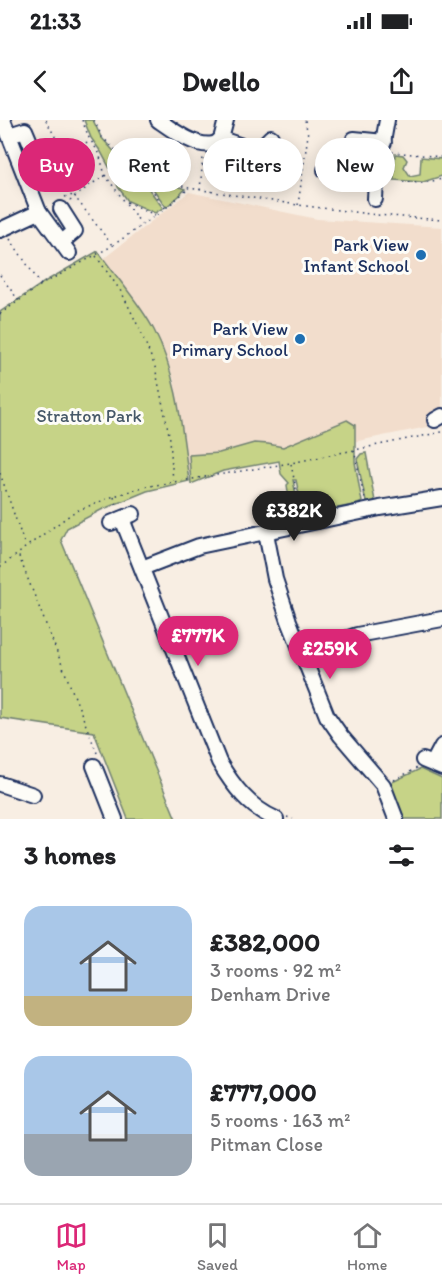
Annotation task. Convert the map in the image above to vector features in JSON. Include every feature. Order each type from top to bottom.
[{"type":"street","points":[[3,120],[39,212],[65,247],[75,231],[61,209]]},
{"type":"street","points":[[158,120],[175,132],[203,144]]},
{"type":"street","points":[[221,138],[226,120]]},
{"type":"street","points":[[384,138],[387,120]]},
{"type":"street","points":[[9,135],[25,129],[29,138]]},
{"type":"street","points":[[375,199],[376,192]]},
{"type":"street","points":[[2,229],[39,212]]},
{"type":"street","points":[[142,568],[200,546],[380,508],[442,498]]},
{"type":"street","points":[[122,519],[219,762],[232,783],[250,803],[276,819]]},
{"type":"street","points":[[266,532],[275,579],[289,621],[327,716],[383,785],[396,819]]},
{"type":"street","points":[[303,654],[357,634],[442,619]]},
{"type":"street","points":[[433,764],[442,746]]},
{"type":"street","points":[[95,759],[115,819]]},
{"type":"street","points":[[0,784],[33,795]]},
{"type":"path","points":[[46,120],[56,138]]},
{"type":"path","points":[[82,120],[90,138]]},
{"type":"path","points":[[94,120],[107,141]]},
{"type":"path","points":[[298,206],[308,135],[305,120]]},
{"type":"path","points":[[95,147],[105,175],[142,225]]},
{"type":"path","points":[[395,148],[442,157]]},
{"type":"path","points":[[200,190],[203,156]]},
{"type":"path","points":[[95,182],[105,175]]},
{"type":"path","points":[[403,182],[423,183],[442,178]]},
{"type":"path","points":[[191,188],[298,206],[442,220]]},
{"type":"path","points":[[73,192],[112,246]]},
{"type":"path","points":[[75,197],[81,192]]},
{"type":"path","points":[[154,192],[166,208]]},
{"type":"path","points":[[0,314],[41,285],[112,246],[156,216],[184,192]]},
{"type":"path","points":[[125,201],[156,216]]},
{"type":"path","points":[[2,229],[41,285]]},
{"type":"path","points":[[96,256],[122,293],[155,367],[170,439],[173,483]]},
{"type":"path","points":[[0,275],[19,301]]},
{"type":"path","points":[[0,567],[74,512],[114,496],[143,487],[291,463],[354,450],[440,423]]},
{"type":"path","points":[[354,450],[365,504]]},
{"type":"path","points":[[291,463],[298,499],[295,519]]},
{"type":"path","points":[[1,476],[26,547]]},
{"type":"path","points":[[18,554],[95,759]]},
{"type":"path","points":[[383,785],[420,767],[433,764]]},
{"type":"shaded area","name":"Park View Primary School","points":[[189,192],[317,219],[442,227],[442,424],[188,471],[174,380],[162,349],[153,329],[103,259]]},
{"type":"green space","points":[[84,120],[93,120],[107,144],[107,163],[95,144],[95,138],[91,138]]},
{"type":"green space","points":[[395,154],[403,155],[407,160],[404,167],[410,176],[420,174],[421,157],[442,159],[442,176],[423,182],[395,180]]},
{"type":"green space","points":[[122,192],[151,192],[163,208],[155,213],[128,201]]},
{"type":"green space","points":[[155,192],[182,192],[179,196],[166,207]]},
{"type":"green space","name":"Stratton Park","points":[[98,251],[142,310],[162,348],[178,404],[189,481],[147,491],[101,510],[67,528],[61,540],[176,819],[128,819],[94,732],[0,718],[0,312],[46,281]]},
{"type":"green space","points":[[347,420],[355,425],[355,462],[362,502],[358,504],[297,516],[300,499],[296,480],[293,480],[297,500],[292,517],[287,485],[289,483],[281,474],[279,461],[223,471],[191,484],[189,455],[219,453],[254,443],[283,447]]},
{"type":"green space","points":[[366,453],[375,501],[366,502],[357,459],[361,454]]},
{"type":"green space","points":[[420,769],[442,779],[442,819],[401,819],[388,784]]},
{"type":"place","name":"Park View Infant School","points":[[421,255]]},
{"type":"place","name":"Park View Primary School","points":[[300,339]]}]
